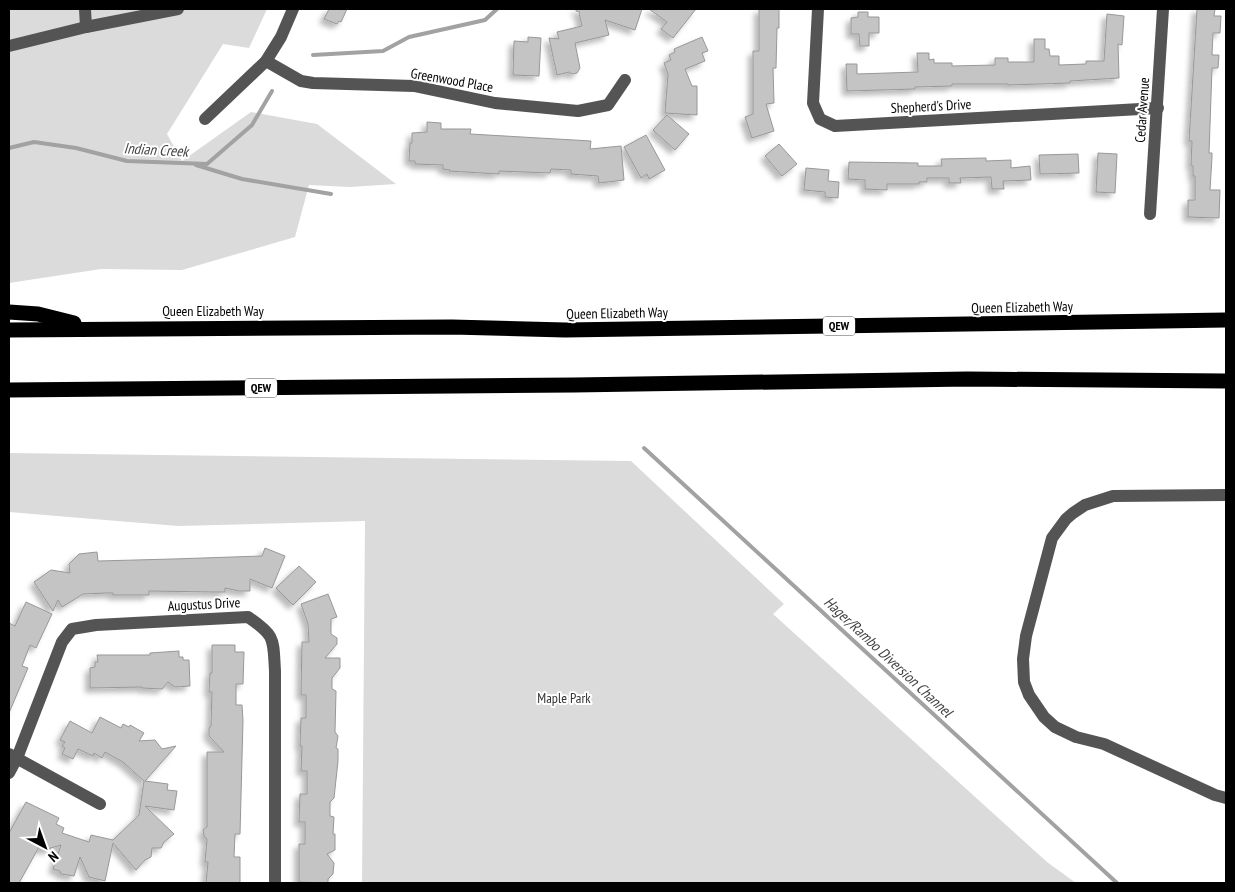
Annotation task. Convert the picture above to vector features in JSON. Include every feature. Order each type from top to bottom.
[{"type":"highway","points":[[9,312],[38,314],[95,328]]},
{"type":"highway","name":"Queen Elizabeth Way","points":[[9,330],[452,327],[565,330],[1226,320]]},
{"type":"highway","name":"QEW","points":[[9,390],[968,379],[1226,381]]},
{"type":"street","points":[[85,9],[86,27]]},
{"type":"street","points":[[9,46],[86,27],[178,9]]},
{"type":"street","points":[[205,119],[266,61],[282,38],[293,9]]},
{"type":"street","name":"Shepherd's Drive","points":[[818,9],[813,104],[820,119],[835,126],[1158,108]]},
{"type":"street","name":"Cedar Avenue","points":[[1150,214],[1163,9]]},
{"type":"street","name":"Greenwood Place","points":[[266,61],[302,81],[414,86],[495,103],[578,111],[608,104],[625,80]]},
{"type":"street","points":[[1226,495],[1113,496],[1085,505],[1073,513],[1052,538],[1026,636],[1023,659],[1024,682],[1029,695],[1044,717],[1056,727],[1076,737],[1104,744],[1215,795],[1226,798]]},
{"type":"street","name":"Augustus Drive","points":[[9,773],[13,756],[62,642],[72,629],[96,625],[248,617],[265,629],[273,642],[275,671],[275,883]]},
{"type":"street","points":[[13,756],[100,804]]},
{"type":"green space","points":[[9,9],[267,9],[249,48],[223,44],[167,134],[182,161],[251,112],[317,124],[396,184],[350,187],[309,185],[295,237],[182,270],[101,269],[9,283]]},
{"type":"green space","name":"Maple Park","points":[[9,453],[631,461],[784,604],[773,614],[1047,862],[1076,883],[362,883],[365,521],[178,526],[9,512]]},
{"type":"building","points":[[329,9],[347,9],[341,22],[339,21],[337,24],[324,19]]},
{"type":"building","points":[[576,9],[642,9],[635,30],[605,20],[609,35],[575,43],[580,68],[577,73],[572,74],[569,72],[557,75],[549,38],[559,39],[557,32],[582,26],[580,12],[576,11]]},
{"type":"building","points":[[649,9],[696,9],[673,38],[661,29],[667,22]]},
{"type":"building","points":[[759,9],[779,9],[776,68],[773,68],[774,103],[766,104],[774,131],[752,138],[745,117],[753,114],[753,51],[759,51]]},
{"type":"building","points":[[1197,9],[1215,9],[1214,16],[1221,16],[1220,33],[1213,33],[1212,55],[1219,55],[1218,68],[1212,68],[1209,153],[1212,153],[1210,190],[1220,190],[1219,218],[1188,217],[1188,200],[1195,200],[1195,176],[1193,176],[1193,166],[1191,165],[1192,141],[1189,141]]},
{"type":"building","points":[[858,12],[868,12],[868,17],[879,17],[879,33],[869,33],[869,46],[860,46],[859,34],[851,34],[851,18],[858,17]]},
{"type":"building","points":[[1107,14],[1124,16],[1122,45],[1118,44],[1119,78],[1070,81],[1070,83],[952,84],[952,86],[915,87],[915,89],[847,91],[846,64],[857,64],[857,74],[918,72],[917,53],[929,53],[929,60],[934,59],[934,63],[952,63],[952,66],[995,65],[995,58],[1008,58],[1008,62],[1034,62],[1034,39],[1045,39],[1045,49],[1049,49],[1050,56],[1059,56],[1059,65],[1086,64],[1086,61],[1104,61]]},
{"type":"building","points":[[528,37],[541,38],[539,76],[513,75],[514,41],[528,42]]},
{"type":"building","points":[[702,37],[708,51],[702,53],[705,61],[685,69],[692,86],[697,86],[697,115],[665,113],[668,74],[664,63],[671,60],[669,55],[675,52],[674,49]]},
{"type":"building","points":[[667,115],[689,134],[675,150],[653,130]]},
{"type":"building","points":[[427,122],[441,123],[441,129],[471,129],[470,134],[591,141],[590,149],[621,146],[624,180],[599,183],[598,176],[571,174],[571,170],[551,169],[550,173],[499,171],[499,174],[449,171],[443,169],[443,165],[415,164],[415,161],[409,161],[412,133],[427,132]]},
{"type":"building","points":[[646,135],[665,170],[649,179],[647,174],[641,178],[624,147]]},
{"type":"building","points":[[779,144],[797,164],[782,176],[765,156]]},
{"type":"building","points":[[1098,153],[1117,154],[1115,193],[1096,192]]},
{"type":"building","points":[[1078,154],[1079,173],[1040,174],[1039,155]]},
{"type":"building","points":[[986,158],[986,161],[1011,160],[1011,168],[1030,166],[1031,180],[1003,181],[1004,189],[992,189],[991,177],[960,178],[961,183],[949,183],[949,178],[927,178],[927,182],[919,182],[919,184],[887,184],[887,190],[865,189],[865,180],[848,179],[849,162],[918,163],[918,166],[942,166],[941,159]]},
{"type":"building","points":[[806,168],[829,170],[828,181],[839,182],[838,198],[825,197],[825,192],[804,190]]},
{"type":"building","points":[[265,548],[285,556],[272,588],[250,579],[250,591],[225,588],[225,592],[149,591],[149,595],[83,594],[62,607],[58,600],[53,611],[34,582],[51,570],[70,573],[69,564],[79,554],[97,552],[98,561],[173,559],[262,556]]},
{"type":"building","points":[[299,566],[316,582],[293,605],[276,588]]},
{"type":"building","points":[[328,594],[337,617],[331,619],[331,634],[337,638],[337,644],[325,658],[340,658],[340,668],[332,678],[332,689],[336,691],[335,732],[338,736],[336,748],[338,749],[338,761],[334,798],[330,802],[330,816],[334,817],[333,834],[335,834],[335,850],[327,854],[334,863],[333,874],[328,879],[328,883],[299,882],[299,844],[305,844],[305,822],[299,822],[300,794],[307,794],[307,771],[301,771],[302,746],[300,746],[301,718],[306,718],[306,695],[301,695],[302,642],[309,642],[308,624],[301,604]]},
{"type":"building","points":[[26,602],[52,614],[36,648],[30,645],[22,666],[28,668],[9,713],[9,623],[15,626]]},
{"type":"building","points":[[212,645],[235,645],[235,652],[244,652],[243,684],[236,684],[236,705],[242,705],[243,720],[240,834],[235,834],[234,857],[240,857],[240,883],[206,883],[208,862],[205,862],[207,839],[204,836],[203,830],[207,827],[207,752],[224,752],[209,736],[209,728],[211,726],[212,692],[209,692],[210,673],[212,673]]},
{"type":"building","points":[[179,651],[179,657],[183,657],[183,660],[189,660],[190,686],[175,687],[168,682],[162,689],[142,687],[90,688],[90,668],[95,667],[95,662],[98,662],[97,655],[150,655],[150,653]]},
{"type":"building","points":[[100,717],[121,728],[123,724],[129,727],[130,725],[144,733],[139,741],[155,740],[162,749],[176,746],[145,781],[168,784],[167,790],[177,791],[174,810],[145,806],[174,834],[164,842],[161,848],[152,848],[151,857],[145,860],[136,870],[113,843],[105,881],[89,877],[80,857],[74,876],[61,874],[60,871],[53,869],[61,845],[44,850],[39,847],[19,883],[9,883],[9,833],[26,802],[59,818],[56,824],[64,828],[62,833],[89,842],[91,835],[113,840],[139,815],[144,781],[123,762],[105,752],[102,758],[94,753],[93,756],[78,749],[73,759],[62,754],[65,748],[62,746],[65,742],[60,740],[70,721],[92,733]]},
{"type":"waterway","name":"Indian Creek","points":[[313,55],[383,51],[409,37],[485,20],[497,9]]},
{"type":"waterway","name":"Indian Creek","points":[[9,148],[34,142],[76,148],[127,161],[207,164],[252,125],[272,91]]},
{"type":"waterway","name":"Hager/Rambo Diversion Channel","points":[[196,165],[242,179],[331,194]]},
{"type":"waterway","name":"Hager/Rambo Diversion Channel","points":[[644,448],[1117,883]]}]
